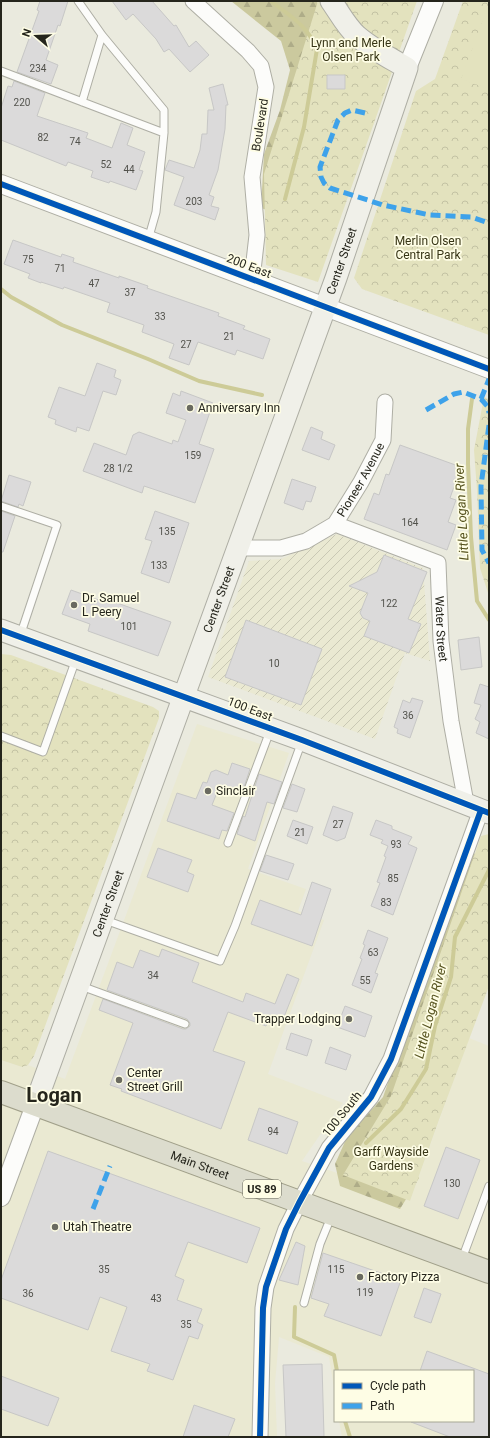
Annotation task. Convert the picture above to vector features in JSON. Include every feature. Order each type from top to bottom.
[{"type":"highway","name":"Main Street","points":[[1,1092],[489,1272]]},
{"type":"main road","points":[[331,1],[348,26],[357,35],[378,51],[407,68]]},
{"type":"main road","name":"Center Street","points":[[35,1105],[326,307],[407,68]]},
{"type":"main road","name":"100 East","points":[[10,633],[302,740],[479,809]]},
{"type":"street","name":"Boulevard","points":[[193,1],[248,51],[261,66],[266,87],[252,177],[257,235],[252,279]]},
{"type":"street","name":"Center Street","points":[[407,68],[434,1]]},
{"type":"street","name":"200 East","points":[[1,184],[489,369]]},
{"type":"street","name":"Pioneer Avenue","points":[[238,548],[281,548],[306,541],[335,524],[361,482],[383,440],[385,402]]},
{"type":"street","name":"Water Street","points":[[335,524],[438,563],[441,641],[451,721],[479,809]]},
{"type":"street","name":"100 South","points":[[260,1437],[263,1308],[266,1287],[286,1229],[329,1148],[371,1096],[391,1059],[479,809]]},
{"type":"street","name":"Center Street","points":[[1,1197],[35,1105]]},
{"type":"lane","points":[[78,1],[102,35],[164,110],[164,133],[156,212],[148,240]]},
{"type":"lane","points":[[82,102],[102,35]]},
{"type":"lane","points":[[1,70],[164,133]]},
{"type":"lane","points":[[1,506],[57,525],[10,633]]},
{"type":"lane","points":[[1,736],[43,752],[77,657]]},
{"type":"lane","points":[[228,843],[271,729]]},
{"type":"lane","points":[[103,920],[220,961],[235,926],[302,740]]},
{"type":"lane","points":[[78,986],[185,1024]]},
{"type":"lane","points":[[461,1262],[489,1186]]},
{"type":"lane","points":[[304,1303],[320,1244],[332,1214]]},
{"type":"shaded area","points":[[337,534],[423,568],[430,661],[405,653],[375,739],[208,677],[249,561],[281,559]]},
{"type":"shaded area","points":[[197,724],[289,753],[248,869],[306,889],[298,911],[324,920],[268,1074],[343,1103],[302,1161],[410,1201],[469,1038],[489,1046],[489,1437],[342,1437],[339,1422],[474,1422],[474,1370],[334,1370],[334,1388],[329,1357],[279,1337],[275,1383],[277,1437],[1,1437],[1,1060],[22,1067],[28,1065],[65,1079]]},
{"type":"green space","points":[[231,1],[317,1],[327,32],[292,219],[261,208],[264,154],[280,110],[290,70],[281,41]]},
{"type":"green space","name":"Lynn and Merle Olsen Park","points":[[318,1],[417,1],[318,282],[266,265],[264,174]]},
{"type":"green space","name":"Merlin Olsen Central Park","points":[[463,1],[489,1],[489,335],[362,289],[354,278],[416,91],[435,79]]},
{"type":"green space","points":[[489,3],[489,89],[461,79]]},
{"type":"green space","points":[[484,397],[489,399],[489,596],[480,568],[474,450]]},
{"type":"green space","points":[[1,654],[11,655],[153,707],[159,711],[159,718],[34,1056],[28,1065],[22,1067],[1,1060]]},
{"type":"green space","name":"Garff Wayside Gardens","points":[[489,834],[489,986],[410,1201],[343,1175],[391,1096],[481,836]]},
{"type":"green space","name":"Garff Wayside Gardens","points":[[489,852],[489,963],[411,1166],[419,1178],[400,1209],[340,1186],[335,1164],[347,1137],[383,1097],[441,931],[471,854]]},
{"type":"building","points":[[40,1],[68,1],[60,26],[58,25],[46,60],[58,65],[51,84],[17,72],[39,11],[37,10]]},
{"type":"building","points":[[112,1],[152,1],[174,26],[176,25],[189,47],[196,41],[209,55],[190,72],[169,49],[164,52],[156,39],[133,14],[126,20]]},
{"type":"building","points":[[327,75],[345,75],[345,89],[327,89]]},
{"type":"building","points":[[14,81],[45,93],[37,116],[88,133],[86,138],[112,148],[121,123],[133,128],[127,145],[145,152],[139,170],[143,171],[136,190],[110,181],[109,183],[91,177],[93,171],[68,162],[66,166],[1,140],[1,108],[8,86],[12,87]]},
{"type":"building","points":[[223,84],[228,105],[226,105],[225,129],[218,170],[209,195],[214,197],[211,206],[219,208],[215,220],[174,205],[184,177],[165,170],[169,160],[194,168],[200,150],[202,134],[207,134],[208,110],[214,110],[209,88]]},
{"type":"building","points":[[13,240],[61,257],[62,254],[74,258],[73,262],[119,278],[119,276],[148,286],[147,288],[219,313],[218,316],[245,326],[243,329],[270,339],[263,359],[237,350],[235,355],[198,342],[189,365],[169,358],[174,344],[142,332],[144,325],[107,312],[110,303],[64,287],[63,289],[41,283],[28,278],[30,274],[4,264]]},
{"type":"building","points":[[97,363],[116,370],[114,377],[121,380],[116,395],[103,391],[89,431],[77,427],[76,432],[55,424],[56,420],[48,417],[59,387],[85,396]]},
{"type":"building","points":[[181,391],[213,403],[199,444],[214,449],[195,503],[144,486],[142,493],[83,471],[94,443],[126,455],[133,435],[139,432],[172,444],[173,440],[178,442],[186,420],[166,413],[173,393],[180,396]]},
{"type":"building","points":[[311,427],[323,432],[321,439],[335,445],[329,460],[302,450]]},
{"type":"building","points":[[400,445],[461,467],[450,498],[456,500],[448,522],[456,525],[447,550],[364,519],[374,493],[379,495],[386,474],[389,475]]},
{"type":"building","points":[[9,475],[31,482],[23,506],[19,504],[18,507],[1,501]]},
{"type":"building","points":[[292,479],[316,487],[311,502],[306,501],[303,510],[284,503]]},
{"type":"building","points":[[1,511],[15,516],[3,552],[1,552]]},
{"type":"building","points":[[155,511],[189,523],[169,583],[141,573],[152,541],[145,539]]},
{"type":"building","points":[[384,555],[427,572],[408,619],[421,624],[409,653],[364,636],[370,621],[363,618],[360,613],[368,593],[349,586],[377,572]]},
{"type":"building","points":[[71,590],[99,600],[100,597],[171,622],[158,656],[88,631],[90,624],[62,614]]},
{"type":"building","points":[[246,620],[322,649],[301,705],[225,677]]},
{"type":"building","points":[[479,637],[482,667],[461,670],[458,640]]},
{"type":"building","points":[[480,684],[489,687],[489,739],[476,733],[480,722],[475,719],[481,705],[474,703]]},
{"type":"building","points":[[412,698],[423,701],[410,738],[397,733],[398,729],[394,727],[403,700],[410,703]]},
{"type":"building","points":[[232,763],[250,769],[242,793],[220,785],[212,805],[234,813],[227,831],[222,830],[219,839],[167,821],[177,793],[196,799],[203,782],[207,783],[211,772],[216,770],[228,775]]},
{"type":"building","points":[[259,774],[282,782],[274,804],[267,802],[255,841],[237,834],[243,816],[245,817]]},
{"type":"building","points":[[292,784],[305,789],[297,812],[283,808]]},
{"type":"building","points":[[333,806],[353,813],[345,838],[337,841],[323,835]]},
{"type":"building","points":[[293,820],[313,827],[307,844],[287,836]]},
{"type":"building","points":[[376,820],[392,826],[392,829],[412,837],[408,844],[417,848],[393,915],[371,906],[380,883],[377,882],[386,857],[384,856],[388,846],[381,843],[383,840],[370,835]]},
{"type":"building","points":[[158,848],[192,860],[187,872],[194,875],[188,892],[147,877]]},
{"type":"building","points":[[266,855],[294,864],[288,880],[260,871]]},
{"type":"building","points":[[312,882],[331,889],[312,946],[251,924],[260,900],[301,915]]},
{"type":"building","points":[[368,930],[388,938],[375,973],[378,974],[371,993],[352,985],[362,959],[360,958],[365,945],[363,944]]},
{"type":"building","points":[[162,949],[199,963],[192,982],[243,1002],[246,993],[275,1004],[287,974],[299,979],[282,1022],[270,1017],[266,1026],[228,1012],[213,1051],[245,1062],[221,1129],[121,1091],[122,1089],[110,1085],[133,1023],[99,1010],[103,999],[183,1029],[190,1026],[187,1019],[107,990],[117,962],[133,968],[140,950],[159,957]]},
{"type":"building","name":"Trapper Lodging","points":[[345,1006],[372,1016],[365,1037],[337,1027]]},
{"type":"building","points":[[291,1033],[312,1040],[307,1056],[286,1049]]},
{"type":"building","points":[[330,1047],[351,1055],[346,1070],[325,1063]]},
{"type":"building","points":[[259,1108],[298,1122],[287,1154],[248,1140]]},
{"type":"building","points":[[446,1147],[480,1160],[458,1219],[424,1206]]},
{"type":"building","points":[[48,1151],[260,1228],[247,1263],[188,1242],[175,1276],[184,1280],[177,1300],[202,1309],[197,1322],[203,1325],[198,1339],[189,1336],[173,1380],[147,1371],[150,1364],[111,1351],[127,1307],[100,1297],[88,1330],[1,1298],[1,1280]]},
{"type":"building","points":[[296,1242],[305,1246],[298,1285],[279,1280]]},
{"type":"building","points":[[323,1253],[401,1280],[381,1336],[324,1316],[329,1304],[311,1298]]},
{"type":"building","points":[[424,1288],[441,1294],[431,1323],[414,1317]]},
{"type":"building","points":[[427,1351],[489,1374],[489,1437],[450,1437],[411,1422],[474,1422],[474,1370],[420,1370]]},
{"type":"building","points":[[322,1364],[324,1437],[286,1437],[283,1365]]},
{"type":"building","points":[[1,1376],[59,1398],[48,1426],[1,1409]]},
{"type":"building","points":[[194,1405],[235,1419],[228,1437],[183,1437]]},
{"type":"waterway","points":[[271,1],[303,27],[313,40],[317,49],[304,127],[285,199]]},
{"type":"waterway","points":[[1,289],[11,297],[62,325],[199,381],[262,395]]},
{"type":"waterway","name":"Little Logan River","points":[[472,399],[468,429],[471,537],[477,601],[489,620]]},
{"type":"waterway","name":"Little Logan River","points":[[366,1143],[401,1109],[426,1069],[435,1026],[451,977],[455,937],[489,870]]},
{"type":"waterway","name":"Little Logan River","points":[[295,1307],[294,1337],[334,1355],[337,1370]]},
{"type":"waterway","name":"Little Logan River","points":[[345,1422],[350,1437]]},
{"type":"marked path","points":[[365,113],[352,110],[345,113],[338,120],[320,167],[321,177],[324,183],[330,188],[383,205],[430,215],[471,217],[489,223]]},
{"type":"marked path","points":[[481,399],[489,379]]},
{"type":"marked path","points":[[426,410],[454,394],[463,392],[481,399],[488,407],[489,413]]},
{"type":"marked path","points":[[489,425],[481,486],[482,550],[489,563]]},
{"type":"marked path","points":[[93,1209],[110,1166]]},
{"type":"cycle path","points":[[1,184],[489,369]]},
{"type":"cycle path","points":[[1,630],[302,740],[489,813]]},
{"type":"cycle path","points":[[260,1437],[263,1308],[266,1287],[286,1229],[329,1148],[371,1097],[391,1059],[481,810]]},
{"type":"place","name":"Anniversary Inn","points":[[190,408]]},
{"type":"place","name":"Dr. Samuel L Peery","points":[[74,605]]},
{"type":"place","name":"Sinclair","points":[[208,791]]},
{"type":"place","name":"Trapper Lodging","points":[[349,1019]]},
{"type":"place","name":"Center Street Grill","points":[[119,1080]]},
{"type":"place","name":"Utah Theatre","points":[[55,1227]]},
{"type":"place","name":"Factory Pizza","points":[[360,1277]]},
{"type":"district","name":"Logan","points":[[54,1095]]}]
